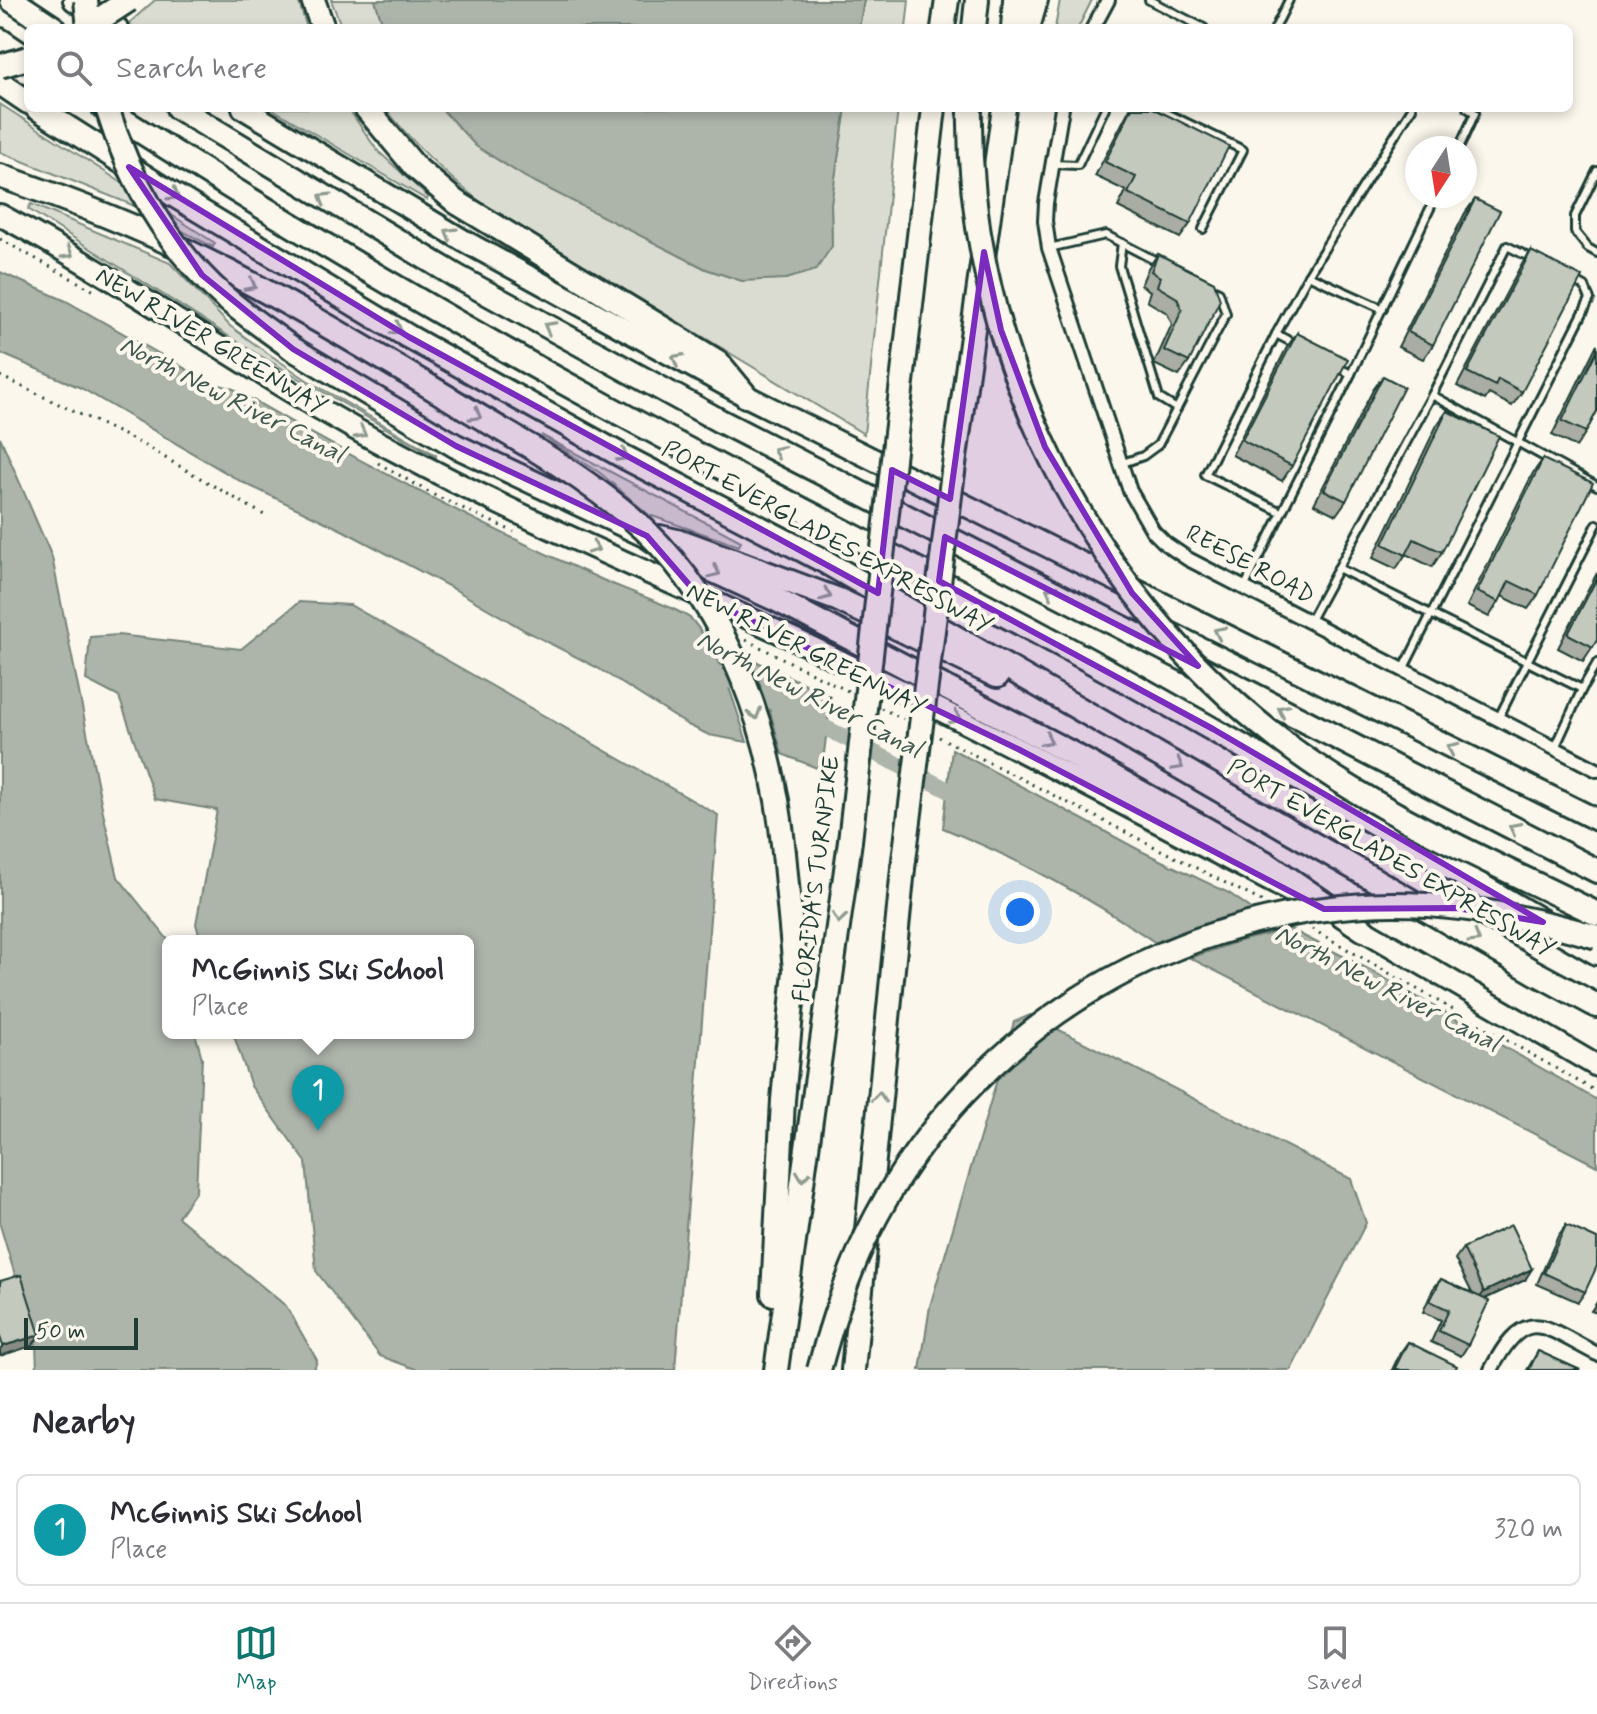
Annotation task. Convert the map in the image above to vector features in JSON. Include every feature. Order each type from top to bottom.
[{"type":"highway","points":[[12,0],[48,24]]},
{"type":"highway","points":[[86,0],[88,24]]},
{"type":"highway","points":[[94,24],[129,0]]},
{"type":"highway","points":[[313,0],[322,24]]},
{"type":"highway","points":[[944,24],[946,0]]},
{"type":"highway","points":[[974,24],[977,0]]},
{"type":"highway","points":[[1013,24],[1015,0]]},
{"type":"highway","points":[[1029,24],[1036,0]]},
{"type":"highway","points":[[0,40],[24,55]]},
{"type":"highway","points":[[0,66],[24,59]]},
{"type":"highway","points":[[0,83],[24,99]]},
{"type":"highway","name":"PORT EVERGLADES EXPRESSWAY","points":[[43,112],[409,337],[626,458],[822,560],[1597,1006]]},
{"type":"highway","points":[[108,112],[130,170],[172,239],[224,296],[293,349],[456,446],[777,600],[1069,752],[1266,863],[1364,930]]},
{"type":"highway","points":[[112,112],[353,262],[461,325],[604,405],[1044,636],[1213,729],[1597,953]]},
{"type":"highway","name":"PORT EVERGLADES EXPRESSWAY","points":[[185,112],[456,276],[720,421],[1597,871]]},
{"type":"highway","points":[[369,112],[415,167],[456,202],[718,362],[746,396]]},
{"type":"highway","name":"FLORIDA'S TURNPIKE","points":[[773,1370],[850,841],[934,112]]},
{"type":"highway","points":[[970,112],[977,216],[998,315],[1016,374],[1045,447],[1069,493],[1132,593],[1175,644],[1233,701],[1328,774],[1438,836],[1597,914]]},
{"type":"highway","points":[[853,1370],[903,868],[953,472],[1003,112]]},
{"type":"highway","points":[[0,176],[91,210],[197,256],[284,303],[575,474],[645,530],[683,573],[714,620],[740,672],[758,721],[773,777],[795,970],[783,1100],[773,1370]]},
{"type":"highway","points":[[647,536],[672,538],[788,579],[1110,726]]},
{"type":"highway","points":[[819,1370],[843,1290],[864,1242],[901,1174],[953,1105],[1001,1058],[1034,1029],[1106,981],[1139,963],[1214,933],[1286,914],[1367,905],[1441,907],[1507,914],[1597,937]]},
{"type":"main road","points":[[74,0],[111,24]]},
{"type":"main road","points":[[250,112],[466,242],[746,396],[1597,820]]},
{"type":"main road","points":[[0,215],[114,279],[347,425],[446,478],[849,665],[1018,749],[1364,930],[1597,1066]]},
{"type":"street","points":[[1095,24],[1108,0]]},
{"type":"street","name":"REESE ROAD","points":[[1061,112],[1051,164],[1045,221],[1049,248],[1120,464],[1141,513],[1166,544],[1244,588],[1597,770]]},
{"type":"street","points":[[1491,1370],[1506,1342],[1522,1328],[1541,1326],[1597,1354]]},
{"type":"lane","points":[[1149,0],[1161,3],[1197,24]]},
{"type":"lane","points":[[1277,24],[1289,0]]},
{"type":"lane","points":[[1051,164],[1078,165],[1103,112]]},
{"type":"lane","points":[[1164,112],[1243,150],[1203,229]]},
{"type":"lane","points":[[1179,119],[1182,112]]},
{"type":"lane","points":[[1281,512],[1205,475],[1308,275],[1410,112]]},
{"type":"lane","points":[[1464,136],[1473,112]]},
{"type":"lane","points":[[1597,171],[1575,216],[1575,232],[1588,248],[1597,253]]},
{"type":"lane","points":[[1244,588],[1430,208]]},
{"type":"lane","points":[[1049,248],[1106,235],[1164,264]]},
{"type":"lane","points":[[1122,243],[1119,266],[1159,398],[1177,409]]},
{"type":"lane","points":[[1309,621],[1432,395],[1507,246],[1546,266]]},
{"type":"lane","points":[[1308,275],[1383,309]]},
{"type":"lane","points":[[1403,670],[1590,299],[1585,287],[1572,280]]},
{"type":"lane","points":[[1120,464],[1143,456],[1158,445],[1226,314],[1219,292],[1205,285]]},
{"type":"lane","points":[[1276,334],[1301,347]]},
{"type":"lane","points":[[1326,361],[1351,374]]},
{"type":"lane","points":[[1432,395],[1597,486]]},
{"type":"lane","points":[[1498,719],[1597,524]]},
{"type":"lane","points":[[1338,568],[1582,689]]},
{"type":"lane","points":[[1555,748],[1597,663]]},
{"type":"path","name":"NEW RIVER GREENWAY","points":[[0,239],[98,293]]},
{"type":"path","points":[[0,376],[136,441],[266,516]]},
{"type":"path","points":[[370,459],[434,495],[520,535]]},
{"type":"path","name":"NEW RIVER GREENWAY","points":[[738,636],[851,693]]},
{"type":"path","name":"NEW RIVER GREENWAY","points":[[879,707],[907,721]]},
{"type":"path","name":"NEW RIVER GREENWAY","points":[[936,735],[1273,907]]},
{"type":"path","points":[[1301,923],[1597,1092]]},
{"type":"highlighted area","points":[[129,167],[409,337],[878,593],[892,470],[950,499],[984,252],[1001,330],[1045,447],[1132,593],[1198,666],[945,537],[939,581],[1213,729],[1543,922],[1456,908],[1324,909],[1018,749],[698,595],[647,536],[456,446],[293,349],[202,275]]},
{"type":"shaded area","points":[[155,0],[298,0],[306,24],[128,24]]},
{"type":"shaded area","points":[[331,0],[375,0],[383,24],[340,24]]},
{"type":"shaded area","points":[[864,0],[909,0],[906,24],[860,24]]},
{"type":"shaded area","points":[[1060,0],[1092,0],[1080,24],[1056,24]]},
{"type":"shaded area","points":[[0,104],[215,243],[213,247],[130,204],[0,152]]},
{"type":"shaded area","points":[[278,112],[351,112],[377,150],[428,197],[427,200]]},
{"type":"shaded area","points":[[388,112],[445,112],[476,146],[525,177],[706,269],[742,281],[832,246],[831,203],[845,112],[898,112],[864,434],[483,204],[407,135]]},
{"type":"shaded area","points":[[31,204],[170,263],[230,326],[307,380],[436,457],[252,351],[28,209]]},
{"type":"shaded area","points":[[541,435],[741,541],[739,546],[649,515],[600,473]]},
{"type":"water","points":[[375,0],[864,0],[860,24],[383,24]]},
{"type":"water","points":[[445,112],[845,112],[831,203],[832,246],[816,270],[786,279],[742,281],[706,269],[525,177],[476,146]]},
{"type":"water","points":[[0,272],[66,301],[209,382],[234,389],[464,514],[688,617],[703,634],[719,663],[747,742],[709,735],[688,725],[596,667],[454,589],[242,482],[81,388],[0,353]]},
{"type":"water","points":[[0,437],[52,557],[118,877],[164,935],[162,1039],[197,1039],[202,1058],[196,1191],[178,1217],[286,1306],[317,1360],[314,1370],[37,1370],[36,1345],[0,1225]]},
{"type":"water","points":[[299,602],[350,605],[718,815],[675,1370],[418,1370],[380,1356],[316,1271],[306,1162],[251,1086],[235,1039],[474,1039],[474,935],[199,935],[196,924],[217,810],[155,799],[119,697],[86,680],[90,637],[118,635],[241,649]]},
{"type":"water","points":[[749,658],[831,696],[822,770],[782,754],[767,701]]},
{"type":"water","points":[[952,749],[1141,851],[1229,893],[1256,912],[1159,945],[1054,880],[943,828]]},
{"type":"water","points":[[1290,929],[1370,970],[1597,1100],[1597,1166],[1190,958],[1239,941]]},
{"type":"water","points":[[1030,1015],[1351,1179],[1366,1223],[1291,1370],[920,1370],[930,1306],[1014,1022]]},
{"type":"building","points":[[1130,112],[1161,112],[1229,146],[1190,224],[1128,193],[1136,177],[1105,162]]},
{"type":"building","points":[[1477,200],[1500,211],[1433,345],[1408,332],[1470,208],[1477,208]]},
{"type":"building","points":[[1531,251],[1582,277],[1522,392],[1498,379],[1495,386],[1467,372]]},
{"type":"building","points":[[1158,254],[1214,282],[1220,300],[1189,362],[1164,350],[1182,310],[1177,298],[1157,286],[1160,277],[1151,271]]},
{"type":"building","points":[[1297,333],[1348,359],[1292,466],[1242,440]]},
{"type":"building","points":[[1597,350],[1597,411],[1586,432],[1562,421]]},
{"type":"building","points":[[1383,376],[1404,387],[1346,501],[1324,490]]},
{"type":"building","points":[[1447,411],[1499,436],[1442,552],[1414,539],[1406,555],[1383,544]]},
{"type":"building","points":[[1543,459],[1593,483],[1538,595],[1509,581],[1499,602],[1477,592]]},
{"type":"building","points":[[1597,578],[1597,640],[1593,647],[1568,634]]},
{"type":"building","points":[[1511,1225],[1532,1269],[1484,1292],[1463,1248]]},
{"type":"building","points":[[1566,1225],[1597,1239],[1597,1266],[1585,1292],[1544,1273]]},
{"type":"building","points":[[21,1275],[40,1335],[3,1346],[0,1337],[0,1281]]},
{"type":"building","points":[[1441,1279],[1489,1301],[1468,1345],[1439,1331],[1449,1310],[1430,1301]]},
{"type":"building","points":[[1408,1342],[1457,1366],[1455,1370],[1395,1368]]},
{"type":"building","points":[[1538,1351],[1580,1370],[1529,1370]]},
{"type":"waterway","name":"North New River Canal","points":[[704,667],[784,707]]},
{"type":"waterway","name":"North New River Canal","points":[[808,719],[966,799]]},
{"type":"place","name":"McGinnis Ski School","points":[[318,1131]]}]
